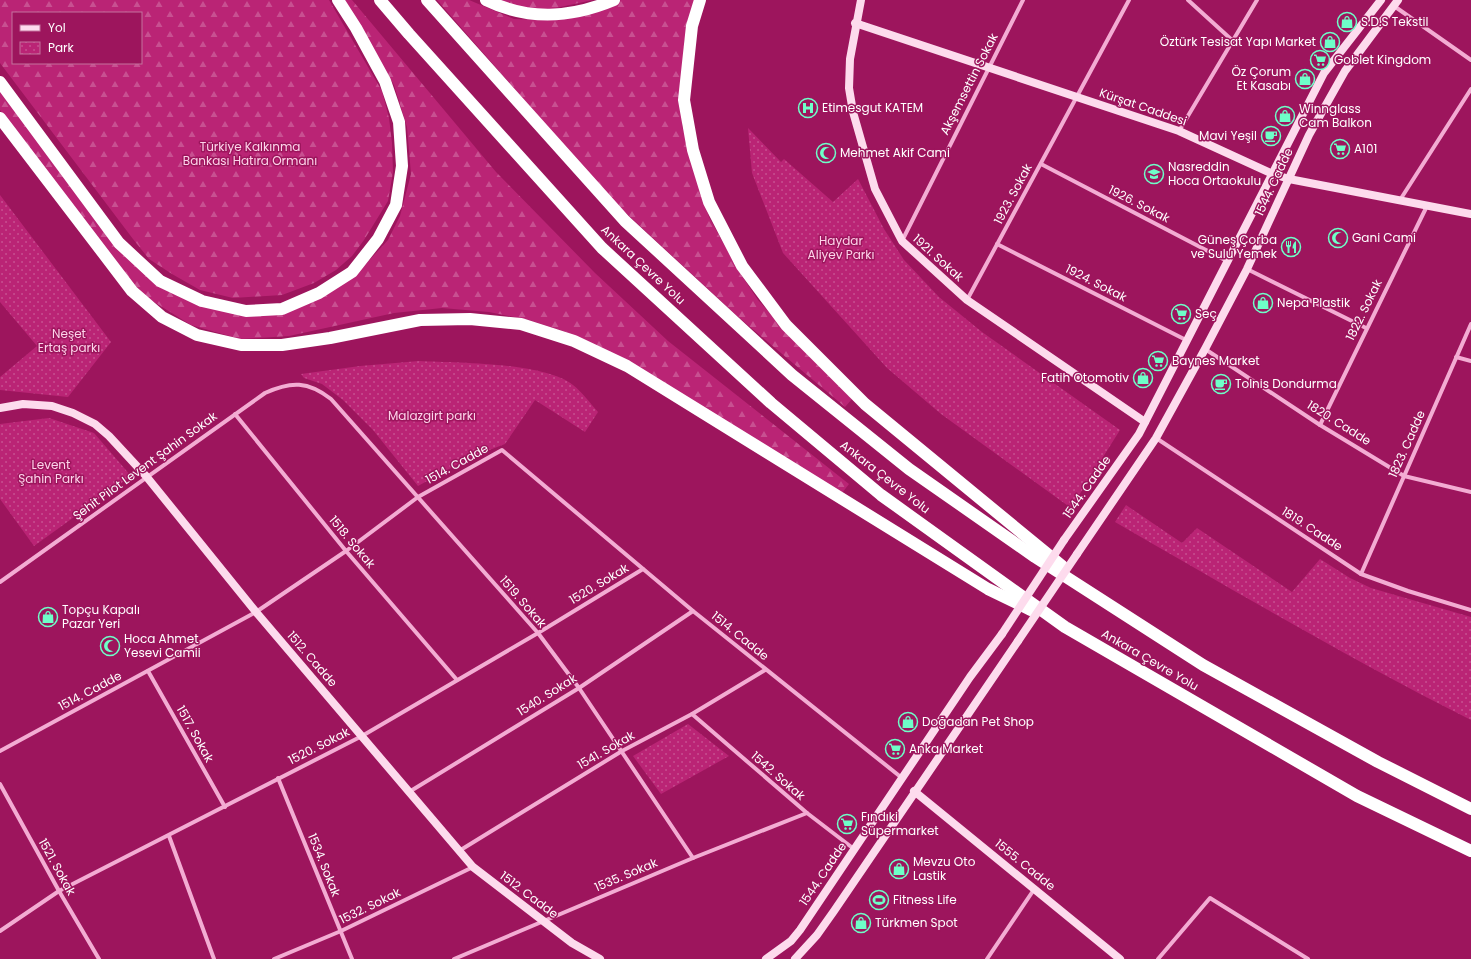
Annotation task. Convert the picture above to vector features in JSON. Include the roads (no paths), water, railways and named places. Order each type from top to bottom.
[{"type":"highway","points":[[0,82],[119,243],[160,281],[202,301],[246,311],[282,309],[319,293],[352,272],[378,239],[396,205],[402,166],[399,122],[385,81],[356,28],[338,0]]},
{"type":"highway","name":"Ankara Çevre Yolu","points":[[380,0],[602,248],[748,382],[881,495],[1065,627],[1357,796],[1471,851]]},
{"type":"highway","name":"Ankara Çevre Yolu","points":[[427,0],[625,220],[792,375],[909,469],[1035,557],[1203,666],[1378,762],[1471,808]]},
{"type":"highway","points":[[486,0],[504,9],[548,15],[590,10],[614,0]]},
{"type":"highway","points":[[700,0],[692,26],[684,100],[693,150],[709,202],[742,266],[786,325],[865,404],[1103,600]]},
{"type":"highway","points":[[0,118],[132,291],[162,317],[197,335],[240,345],[282,345],[330,338],[420,320],[470,319],[521,324],[574,341],[626,366],[988,589],[1065,627]]},
{"type":"street","name":"1921. Sokak","points":[[861,0],[855,23],[850,59],[849,88],[853,112],[875,190],[902,241],[967,300],[1145,422]]},
{"type":"street","name":"Akşemsettin Sokak","points":[[902,241],[988,67],[1023,0]]},
{"type":"street","name":"1923. Sokak","points":[[967,300],[1130,0]]},
{"type":"street","points":[[1188,0],[1233,41]]},
{"type":"street","points":[[1178,131],[1257,0]]},
{"type":"street","name":"1544. Cadde","points":[[766,959],[781,950],[800,930],[970,677],[1002,634],[1064,540],[1139,434],[1186,340],[1274,174],[1324,73],[1381,0]]},
{"type":"street","points":[[1396,3],[1471,60]]},
{"type":"street","name":"1544. Cadde","points":[[795,959],[817,935],[1156,438],[1247,269],[1290,179],[1309,135],[1346,71],[1396,3]]},
{"type":"street","name":"Kürşat Caddesi","points":[[855,23],[1178,131],[1274,174],[1290,179],[1471,214]]},
{"type":"street","points":[[1400,200],[1471,89]]},
{"type":"street","name":"1926. Sokak","points":[[1040,164],[1228,261]]},
{"type":"street","name":"1822. Sokak","points":[[1320,425],[1366,328],[1427,206]]},
{"type":"street","name":"1924. Sokak","points":[[998,244],[1186,340]]},
{"type":"street","points":[[1247,269],[1366,328]]},
{"type":"street","name":"1823. Cadde","points":[[1361,574],[1471,324]]},
{"type":"street","name":"1820. Cadde","points":[[1205,349],[1320,425],[1404,476],[1471,492]]},
{"type":"street","points":[[1456,357],[1471,361]]},
{"type":"street","name":"Şehit Pilot Levent Şahin Sokak","points":[[0,582],[146,476],[265,393],[281,386],[294,384],[308,386]]},
{"type":"street","name":"1519. Sokak","points":[[308,386],[321,391],[331,399],[538,633],[579,688],[693,858]]},
{"type":"street","name":"1512. Cadde","points":[[0,408],[24,404],[52,406],[73,413],[95,424],[109,436],[146,476],[256,612],[473,867],[572,943],[600,959]]},
{"type":"street","name":"1518. Sokak","points":[[235,414],[346,551],[457,680]]},
{"type":"street","name":"1819. Cadde","points":[[1156,438],[1361,574],[1408,591],[1471,610]]},
{"type":"street","name":"1514. Cadde","points":[[0,750],[256,612],[346,551],[418,497],[502,450],[693,611],[902,778]]},
{"type":"street","name":"1520. Sokak","points":[[0,931],[59,891],[362,736],[538,633],[643,569]]},
{"type":"street","name":"1540. Sokak","points":[[409,792],[579,688],[693,611]]},
{"type":"street","name":"1541. Sokak","points":[[459,852],[622,752],[692,714],[765,670]]},
{"type":"street","name":"1517. Sokak","points":[[148,671],[224,807]]},
{"type":"street","name":"1542. Sokak","points":[[692,714],[807,813],[854,849]]},
{"type":"street","name":"1534. Sokak","points":[[278,778],[352,959]]},
{"type":"street","name":"1521. Sokak","points":[[0,784],[59,891],[99,959]]},
{"type":"street","name":"1555. Cadde","points":[[914,791],[1120,959]]},
{"type":"street","name":"1535. Sokak","points":[[454,959],[693,858],[807,813]]},
{"type":"street","points":[[169,836],[214,959]]},
{"type":"street","name":"1532. Sokak","points":[[274,959],[340,931],[473,867]]},
{"type":"street","points":[[987,959],[1034,888]]},
{"type":"street","points":[[1158,959],[1210,898],[1308,959]]},
{"type":"place","name":"S.D.S Tekstil","points":[[1347,22]]},
{"type":"place","name":"Öztürk Tesisat Yapı Market","points":[[1330,42]]},
{"type":"place","name":"Goblet Kingdom","points":[[1320,60]]},
{"type":"place","name":"Öz Çorum Et Kasabı","points":[[1305,79]]},
{"type":"place","name":"Etimesgut KATEM","points":[[808,108]]},
{"type":"place","name":"Winnglass Cam Balkon","points":[[1285,116]]},
{"type":"place","name":"Mavi Yeşil","points":[[1271,136]]},
{"type":"place","name":"A101","points":[[1340,149]]},
{"type":"place","name":"Mehmet Akif Cami","points":[[826,153]]},
{"type":"place","name":"Nasreddin Hoca Ortaokulu","points":[[1154,174]]},
{"type":"place","name":"Gani Cami","points":[[1338,238]]},
{"type":"place","name":"Güneş Çorba ve Sulu Yemek","points":[[1291,247]]},
{"type":"place","name":"Nepa Plastik","points":[[1263,303]]},
{"type":"place","name":"Seç","points":[[1181,314]]},
{"type":"place","name":"Baynes Market","points":[[1158,361]]},
{"type":"place","name":"Fatih Otomotiv","points":[[1143,378]]},
{"type":"place","name":"Tolnis Dondurma","points":[[1221,384]]},
{"type":"place","name":"Topçu Kapalı Pazar Yeri","points":[[48,617]]},
{"type":"place","name":"Hoca Ahmet Yesevi Camii","points":[[110,646]]},
{"type":"place","name":"Doğadan Pet Shop","points":[[908,722]]},
{"type":"place","name":"Anka Market","points":[[895,749]]},
{"type":"place","name":"Fındıki Süpermarket","points":[[847,824]]},
{"type":"place","name":"Mevzu Oto Lastik","points":[[899,869]]},
{"type":"place","name":"Fitness Life","points":[[879,900]]},
{"type":"place","name":"Türkmen Spot","points":[[861,923]]},
{"type":"park label","name":"Türkiye Kalkınma Bankası Hatıra Ormanı","points":[[250,154]]},
{"type":"park label","name":"Haydar Aliyev Parkı","points":[[841,248]]},
{"type":"park label","name":"Neşet Ertaş parkı","points":[[69,341]]},
{"type":"park label","name":"Malazgirt parkı","points":[[432,416]]},
{"type":"park label","name":"Levent Şahin Parkı","points":[[51,472]]}]
